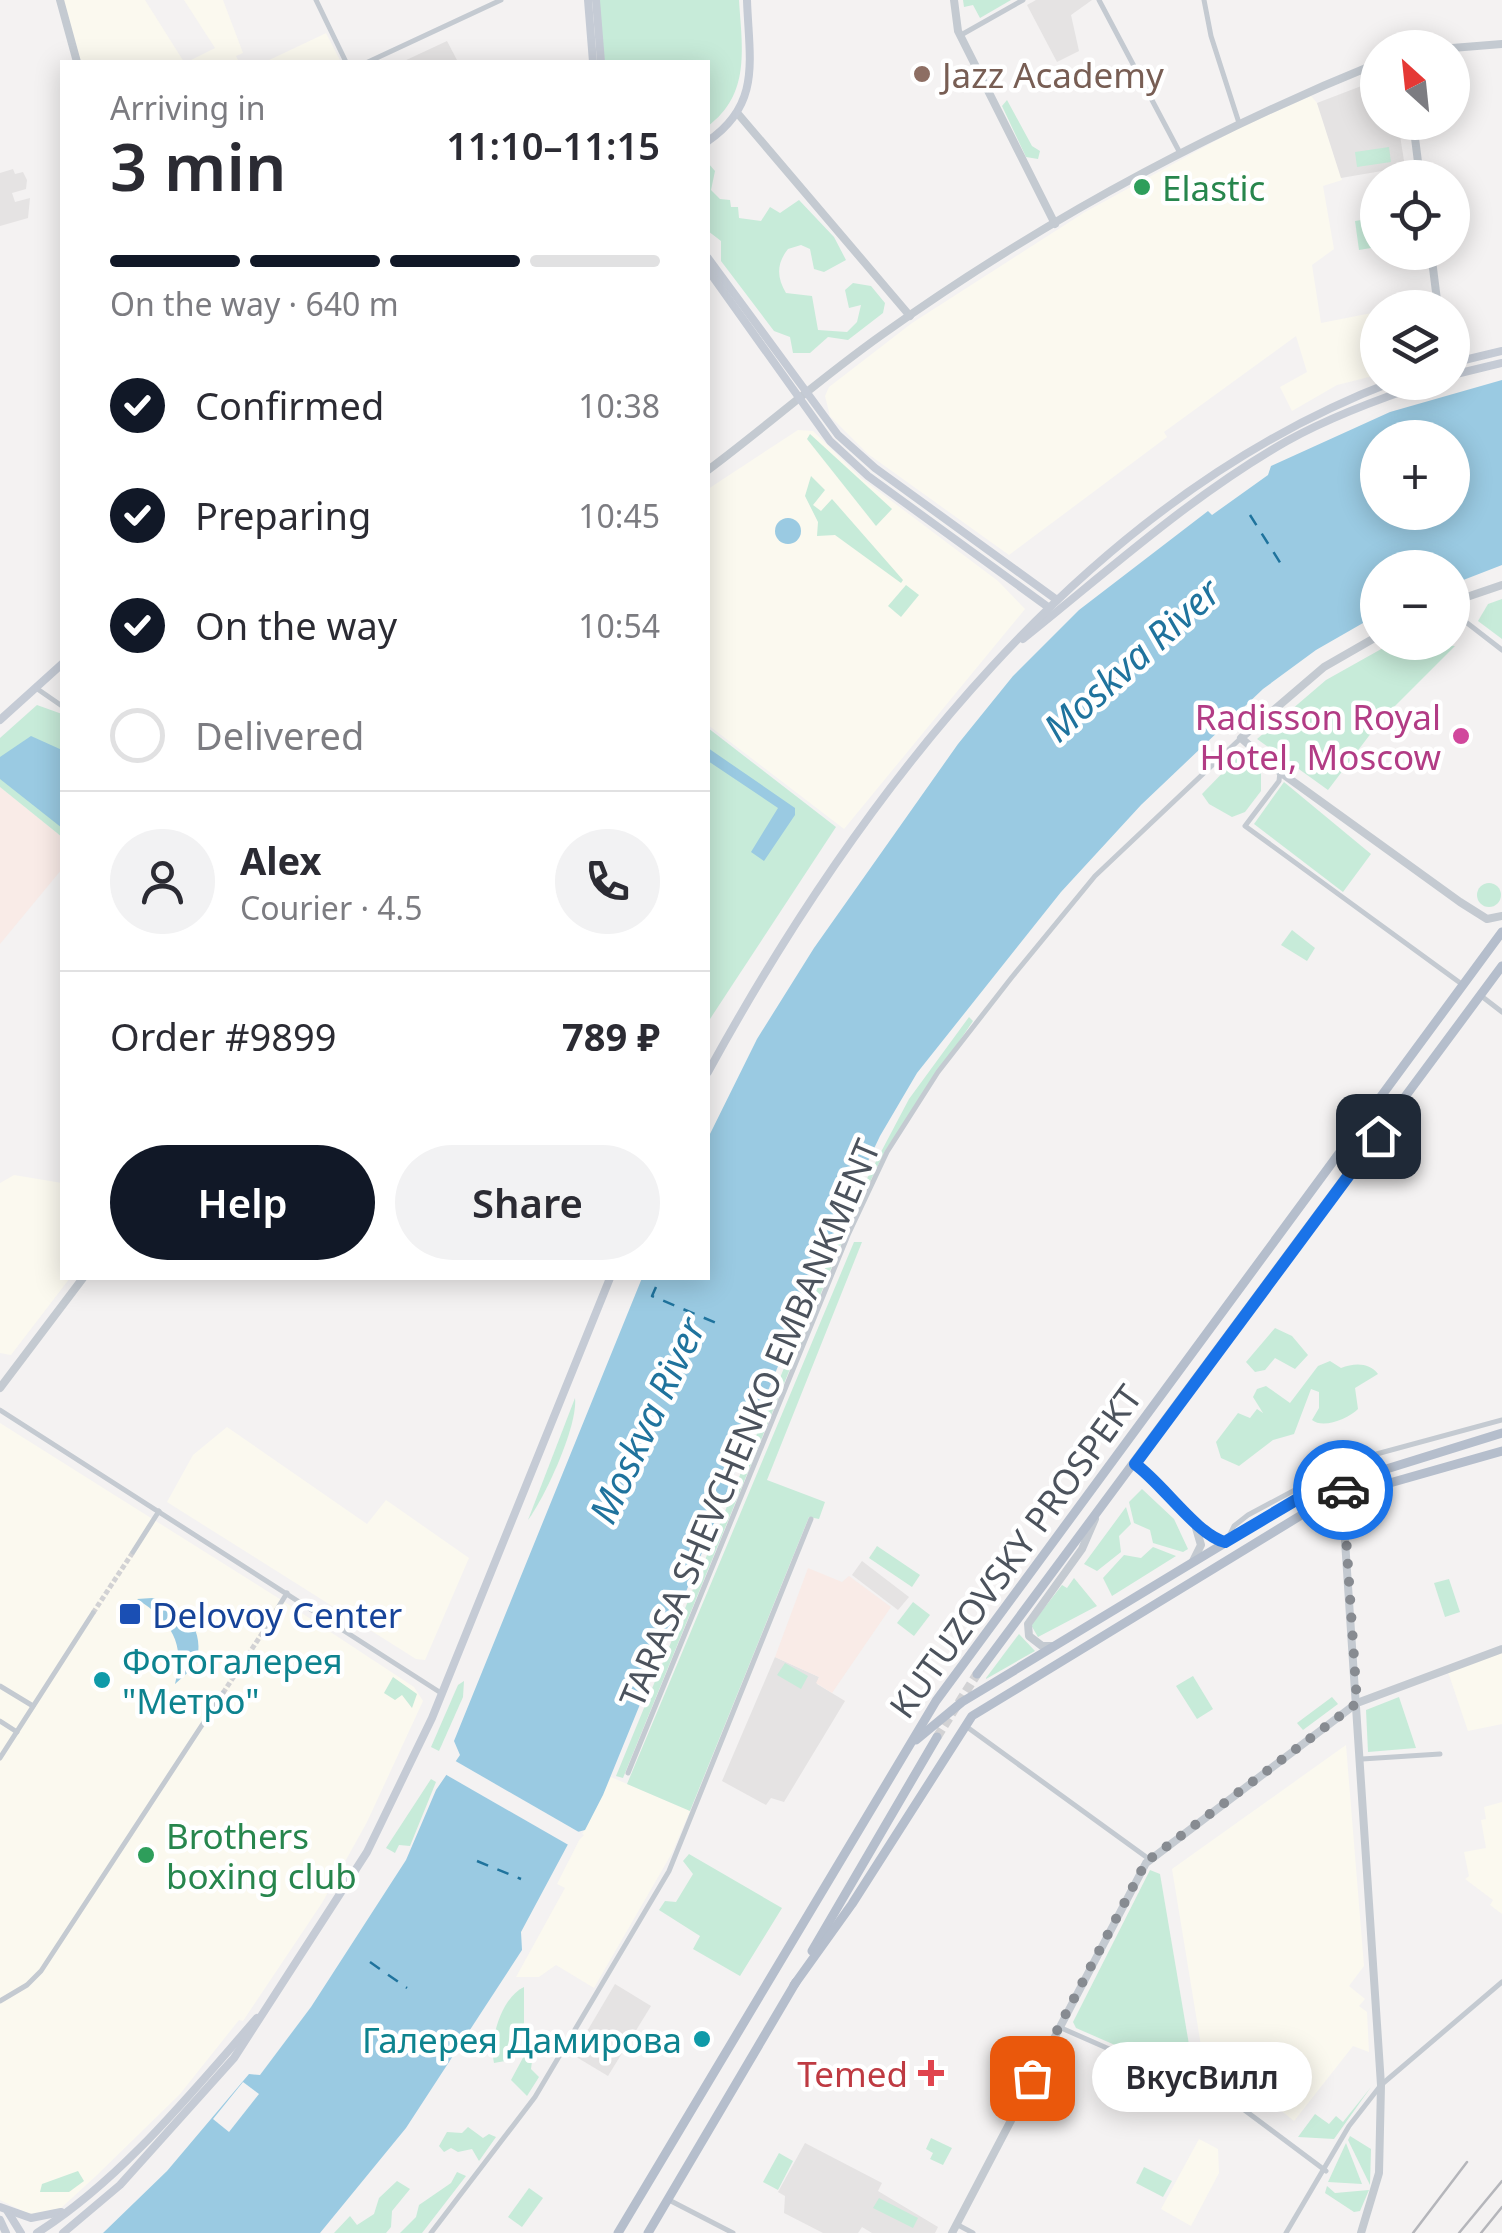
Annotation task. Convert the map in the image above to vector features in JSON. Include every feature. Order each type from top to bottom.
[{"type":"main road","points":[[588,0],[593,60]]},
{"type":"main road","points":[[596,0],[600,60]]},
{"type":"main road","points":[[710,139],[739,115],[748,78],[746,0]]},
{"type":"main road","points":[[710,261],[830,441],[868,476],[1056,612]]},
{"type":"main road","points":[[710,273],[804,397],[838,435],[875,468],[1064,605]]},
{"type":"main road","points":[[1470,359],[1502,352]]},
{"type":"main road","points":[[1470,371],[1502,363]]},
{"type":"main road","points":[[710,1068],[738,1018],[886,798],[1000,658],[1055,598],[1257,445],[1304,418],[1360,395]]},
{"type":"main road","points":[[1000,658],[1174,520],[1287,441],[1381,400]]},
{"type":"main road","points":[[0,720],[60,666]]},
{"type":"main road","name":"KUTUZOVSKY PROSPEKT","points":[[618,2233],[896,1763],[979,1640],[1053,1546],[1502,932]]},
{"type":"main road","name":"KUTUZOVSKY PROSPEKT","points":[[977,1674],[1502,966]]},
{"type":"main road","points":[[64,2233],[120,2185],[234,2058],[367,1852],[422,1739],[609,1280]]},
{"type":"main road","points":[[896,1763],[936,1720],[1306,1494],[1502,1433]]},
{"type":"main road","points":[[794,1985],[852,1904],[964,1725],[978,1710],[1308,1512],[1344,1496],[1502,1451]]},
{"type":"main road","name":"KUTUZOVSKY PROSPEKT","points":[[648,2233],[794,1985],[842,1894],[937,1738]]},
{"type":"main road","points":[[37,2233],[82,2199],[162,2124],[273,2000]]},
{"type":"main road","points":[[0,2207],[38,2218],[82,2199]]},
{"type":"main road","points":[[0,2207],[15,2220],[21,2233]]},
{"type":"main road","points":[[0,2220],[6,2233]]},
{"type":"street","points":[[60,0],[77,60]]},
{"type":"street","points":[[316,0],[345,60]]},
{"type":"street","points":[[372,60],[501,0]]},
{"type":"street","points":[[954,0],[962,35],[1054,224]]},
{"type":"street","points":[[962,35],[1024,0]]},
{"type":"street","points":[[1099,0],[1180,153]]},
{"type":"street","points":[[1204,0],[1238,124]]},
{"type":"street","points":[[1470,47],[1502,44]]},
{"type":"street","points":[[710,468],[910,316],[1054,224],[1180,153],[1360,71]]},
{"type":"street","points":[[739,115],[910,316]]},
{"type":"street","points":[[1470,596],[1502,586]]},
{"type":"street","points":[[1470,625],[1502,650]]},
{"type":"street","points":[[1360,646],[1324,667],[1241,738],[1280,772],[1482,917],[1502,916]]},
{"type":"street","points":[[36,688],[60,705]]},
{"type":"street","name":"TARASA SHEVCHENKO EMBANKMENT","points":[[628,1773],[848,1235],[888,1152],[938,1072],[1095,876],[1241,738]]},
{"type":"street","points":[[1280,772],[1279,781],[1244,826],[1464,985]]},
{"type":"street","points":[[1480,995],[1502,1012]]},
{"type":"street","points":[[0,1388],[81,1280]]},
{"type":"street","points":[[0,1410],[441,1693]]},
{"type":"street","points":[[1135,1464],[1160,1482],[1212,1538],[1226,1541],[1234,1526],[1248,1515],[1346,1462],[1502,1420]]},
{"type":"street","points":[[1341,1480],[1381,2085],[1379,2173],[1374,2201],[1361,2233]]},
{"type":"street","points":[[1062,1643],[1042,1646],[1029,1636],[1028,1624],[1082,1548],[1099,1510]]},
{"type":"street","points":[[132,1552],[159,1511]]},
{"type":"street","points":[[432,2233],[561,2056],[679,1853],[811,1519]]},
{"type":"street","points":[[1190,1565],[1201,1545],[1191,1519]]},
{"type":"street","points":[[265,1629],[287,1593]]},
{"type":"street","points":[[0,1758],[93,1613]]},
{"type":"street","points":[[972,2233],[954,2229],[1149,1860],[1357,1703],[1502,1650]]},
{"type":"street","points":[[0,1686],[33,1706]]},
{"type":"street","points":[[0,2001],[28,1985],[42,1970],[223,1693]]},
{"type":"street","points":[[0,1721],[17,1732]]},
{"type":"street","points":[[964,1725],[1149,1860]]},
{"type":"street","points":[[1362,1758],[1440,1754]]},
{"type":"street","points":[[1286,2233],[1350,2126],[1381,2085],[1502,1982]]},
{"type":"street","points":[[1059,2027],[1239,2106],[1326,2171]]},
{"type":"street","points":[[667,2199],[733,2233]]},
{"type":"shaded area","points":[[63,0],[145,0],[183,60],[80,60]]},
{"type":"shaded area","points":[[184,0],[223,0],[243,53],[236,56],[238,60],[191,60],[215,48]]},
{"type":"shaded area","points":[[1036,0],[1092,0],[1071,15],[1079,51],[1057,62],[1027,5]]},
{"type":"shaded area","points":[[326,33],[340,60],[269,60]]},
{"type":"shaded area","points":[[447,41],[457,60],[406,60]]},
{"type":"shaded area","points":[[1360,87],[1360,140],[1401,140],[1404,160],[1360,160],[1360,175],[1341,178],[1317,103]]},
{"type":"shaded area","points":[[1311,96],[1317,103],[1342,180],[1323,186],[1334,249],[1312,265],[1321,323],[1360,315],[1360,379],[1337,385],[1292,411],[1280,387],[1307,372],[1296,336],[1164,432],[1167,437],[1009,555],[868,454],[830,416],[825,396],[829,387],[912,323],[1085,212],[1239,128]]},
{"type":"shaded area","points":[[13,169],[15,174],[23,172],[27,180],[26,189],[12,193],[15,202],[30,198],[28,218],[0,226],[0,173]]},
{"type":"shaded area","points":[[798,430],[813,431],[861,478],[998,581],[1025,609],[844,829],[710,727],[710,488]]},
{"type":"shaded area","points":[[0,787],[60,835],[60,871],[0,944]]},
{"type":"shaded area","points":[[14,1175],[60,1183],[60,1280],[68,1280],[11,1355],[0,1353],[0,1183]]},
{"type":"shaded area","points":[[0,1423],[294,1608],[414,1687],[423,1701],[367,1822],[322,1903],[243,2021],[239,2020],[180,2094],[61,2208],[31,2215],[0,2200]]},
{"type":"shaded area","points":[[227,1427],[367,1524],[386,1500],[469,1558],[425,1660],[416,1659],[167,1502],[193,1455]]},
{"type":"shaded area","points":[[862,1561],[909,1597],[898,1610],[852,1575]]},
{"type":"shaded area","points":[[808,1568],[842,1582],[849,1576],[891,1607],[832,1693],[816,1683],[819,1677],[775,1657]]},
{"type":"shaded area","points":[[1502,1652],[1502,1724],[1468,1731],[1448,1672]]},
{"type":"shaded area","points":[[775,1657],[819,1677],[817,1684],[845,1701],[784,1802],[771,1798],[766,1805],[722,1781]]},
{"type":"shaded area","points":[[1346,1745],[1364,1966],[1349,1986],[1365,1999],[1359,2006],[1367,2012],[1369,2052],[1353,2046],[1294,2121],[1220,2062],[1204,2064],[1172,1869]]},
{"type":"shaded area","points":[[611,1777],[690,1811],[672,1853],[594,1988],[556,1965],[539,1977],[516,1977],[565,1888],[557,1884]]},
{"type":"shaded area","points":[[1502,1802],[1502,1914],[1490,1905],[1493,1900],[1465,1879],[1469,1876],[1464,1852],[1486,1848],[1481,1820],[1486,1819],[1484,1807]]},
{"type":"shaded area","points":[[615,1984],[651,2006],[608,2076],[573,2055]]},
{"type":"shaded area","points":[[1199,2139],[1218,2149],[1219,2173],[1191,2226],[1161,2209]]},
{"type":"shaded area","points":[[805,2143],[882,2183],[878,2191],[938,2227],[935,2233],[872,2233],[862,2227],[858,2233],[823,2233],[784,2213],[785,2196],[778,2192]]},
{"type":"green space","points":[[599,0],[739,0],[741,69],[731,100],[710,124],[710,60],[604,60]]},
{"type":"green space","points":[[963,0],[1011,0],[980,18],[973,5],[964,7]]},
{"type":"green space","points":[[1007,100],[1032,146],[1040,151],[1038,159],[1026,157],[1002,106]]},
{"type":"green space","points":[[1389,147],[1391,160],[1360,160],[1357,167],[1355,152]]},
{"type":"green space","points":[[710,165],[715,171],[711,190],[720,199],[730,200],[731,207],[738,207],[739,218],[761,221],[770,207],[780,213],[799,200],[834,237],[846,260],[824,272],[814,269],[810,249],[801,245],[788,249],[780,266],[786,293],[812,296],[818,330],[847,332],[857,322],[861,305],[849,308],[845,290],[853,283],[871,286],[885,303],[883,313],[848,340],[828,337],[810,353],[793,353],[790,337],[774,331],[721,261],[721,241],[710,233]]},
{"type":"green space","points":[[1360,220],[1359,250],[1355,221]]},
{"type":"green space","points":[[810,434],[892,509],[876,526],[807,439]]},
{"type":"green space","points":[[811,476],[825,490],[813,505],[821,511],[832,499],[903,580],[901,583],[835,535],[817,536],[818,522],[805,496]]},
{"type":"green space","points":[[906,585],[919,595],[901,617],[888,606]]},
{"type":"green space","points":[[1502,599],[1502,639],[1478,621],[1488,604]]},
{"type":"green space","points":[[1362,660],[1441,660],[1381,720],[1328,790],[1257,739],[1326,680]]},
{"type":"green space","points":[[37,705],[60,713],[60,835],[0,787],[0,738]]},
{"type":"green space","points":[[710,730],[836,827],[710,1019]]},
{"type":"green space","points":[[1250,756],[1261,772],[1261,791],[1245,812],[1232,817],[1209,804],[1202,794],[1237,758]]},
{"type":"green space","points":[[1284,782],[1371,854],[1343,892],[1254,824]]},
{"type":"green space","points":[[1489,883],[1501,895],[1489,907],[1477,895]]},
{"type":"green space","points":[[1292,930],[1315,948],[1307,961],[1281,945]]},
{"type":"green space","points":[[969,1017],[973,1021],[885,1151],[848,1227],[623,1778],[616,1776],[845,1220],[909,1099]]},
{"type":"green space","points":[[854,1242],[862,1242],[767,1480],[825,1502],[819,1519],[809,1517],[690,1811],[627,1784]]},
{"type":"green space","points":[[1275,1328],[1292,1336],[1308,1355],[1295,1369],[1275,1358],[1265,1370],[1255,1372],[1246,1362]]},
{"type":"green space","points":[[1330,1361],[1341,1368],[1366,1366],[1378,1374],[1355,1388],[1358,1409],[1335,1422],[1317,1423],[1312,1420],[1319,1408],[1319,1392],[1311,1389],[1294,1434],[1273,1440],[1239,1466],[1221,1458],[1216,1442],[1238,1413],[1250,1418],[1257,1409],[1263,1413],[1253,1397],[1257,1389],[1266,1386],[1290,1403],[1318,1366]]},
{"type":"green space","points":[[575,1398],[571,1426],[559,1461],[528,1520]]},
{"type":"green space","points":[[1142,1489],[1174,1519],[1188,1549],[1183,1552],[1153,1543],[1150,1530],[1134,1523],[1129,1502]]},
{"type":"green space","points":[[1126,1507],[1131,1524],[1119,1536],[1121,1552],[1097,1571],[1084,1564]]},
{"type":"green space","points":[[877,1546],[920,1575],[912,1587],[869,1558]]},
{"type":"green space","points":[[1153,1547],[1176,1556],[1112,1596],[1103,1578],[1124,1555],[1141,1558]]},
{"type":"green space","points":[[1074,1578],[1097,1606],[1038,1637],[1031,1625],[1062,1585],[1067,1588]]},
{"type":"green space","points":[[1449,1579],[1460,1612],[1445,1617],[1434,1583]]},
{"type":"green space","points":[[913,1602],[930,1615],[914,1636],[897,1623]]},
{"type":"green space","points":[[1019,1634],[1035,1651],[986,1679],[986,1678]]},
{"type":"green space","points":[[785,1663],[808,1676],[801,1689],[777,1675]]},
{"type":"green space","points":[[1193,1676],[1213,1709],[1197,1719],[1176,1686]]},
{"type":"green space","points":[[393,1677],[417,1694],[412,1708],[402,1695],[395,1700],[384,1693]]},
{"type":"green space","points":[[464,1681],[463,1697],[439,1751],[431,1747],[458,1685]]},
{"type":"green space","points":[[1332,1697],[1338,1704],[1303,1730],[1297,1723]]},
{"type":"green space","points":[[1399,1697],[1416,1748],[1368,1752],[1366,1710]]},
{"type":"green space","points":[[431,1779],[436,1782],[410,1846],[399,1845],[395,1853],[386,1848]]},
{"type":"green space","points":[[689,1854],[782,1908],[740,1976],[693,1949],[700,1936],[659,1910],[665,1901],[676,1902],[693,1874],[683,1861]]},
{"type":"green space","points":[[1150,1870],[1160,1874],[1195,2080],[1076,2028],[1073,2022]]},
{"type":"green space","points":[[524,1987],[524,2023],[505,2061],[494,2063],[498,2020],[509,2000]]},
{"type":"green space","points":[[533,2053],[531,2069],[539,2077],[527,2096],[511,2080],[525,2054]]},
{"type":"green space","points":[[1371,2087],[1334,2139],[1298,2137],[1315,2114],[1329,2124],[1336,2116],[1343,2122]]},
{"type":"green space","points":[[468,2127],[483,2138],[489,2134],[496,2137],[479,2161],[472,2149],[458,2152],[451,2148],[444,2152],[439,2146],[447,2132],[462,2133]]},
{"type":"green space","points":[[1350,2136],[1371,2149],[1370,2185],[1348,2140]]},
{"type":"green space","points":[[931,2138],[952,2148],[943,2165],[930,2159],[933,2153],[926,2149]]},
{"type":"green space","points":[[1346,2143],[1362,2184],[1328,2182]]},
{"type":"green space","points":[[779,2153],[793,2161],[778,2190],[763,2182]]},
{"type":"green space","points":[[1144,2167],[1172,2181],[1163,2197],[1136,2183]]},
{"type":"green space","points":[[78,2171],[84,2181],[69,2192],[40,2192],[42,2184]]},
{"type":"green space","points":[[457,2172],[466,2176],[422,2233],[400,2233],[416,2217],[419,2205],[451,2183]]},
{"type":"green space","points":[[397,2181],[410,2189],[392,2211],[391,2227],[386,2233],[334,2233],[350,2216],[357,2225],[374,2214],[379,2198]]},
{"type":"green space","points":[[1327,2186],[1335,2193],[1369,2190],[1360,2211],[1354,2212],[1325,2193]]},
{"type":"green space","points":[[529,2188],[543,2198],[522,2227],[508,2217]]},
{"type":"green space","points":[[879,2198],[918,2218],[913,2228],[873,2208]]},
{"type":"water","name":"Moskva River","points":[[1502,380],[1502,565],[1470,577],[1470,550],[1360,550],[1360,625],[1316,650],[1263,689],[1141,805],[1061,892],[917,1073],[880,1136],[823,1256],[603,1795],[585,1830],[574,1833],[521,1932],[522,1950],[406,2128],[320,2233],[103,2233],[167,2171],[249,2074],[260,2075],[311,2007],[406,1860],[436,1790],[460,1755],[454,1741],[641,1280],[710,1280],[710,1134],[757,1039],[814,948],[958,744],[1013,676],[1079,610],[1208,511],[1212,515],[1268,475],[1271,466],[1360,426],[1360,530],[1470,530],[1470,420],[1372,420],[1432,400],[1470,400],[1470,389]]},
{"type":"water","points":[[788,518],[797,522],[801,531],[797,540],[788,544],[779,540],[775,531],[779,522]]},
{"type":"water","points":[[31,736],[60,749],[60,826],[0,779],[0,757]]},
{"type":"water","points":[[710,749],[795,808],[795,815],[764,861],[751,852],[778,808],[710,762]]},
{"type":"water","points":[[152,1598],[184,1613],[198,1641],[196,1665],[175,1684],[178,1657],[173,1634],[159,1616],[137,1599]]},
{"type":"pier","points":[[452,1759],[584,1835],[572,1847],[443,1773]]},
{"type":"pier","points":[[243,2082],[259,2094],[229,2132],[213,2119]]},
{"type":"ferry route","points":[[1250,515],[1281,564]]},
{"type":"ferry route","points":[[656,1287],[652,1296],[721,1325]]},
{"type":"ferry route","points":[[477,1861],[521,1879]]},
{"type":"ferry route","points":[[370,1962],[407,1988]]},
{"type":"tunnel","points":[[93,1613],[133,1552]]},
{"type":"tunnel","points":[[223,1693],[265,1629]]},
{"type":"tunnel","points":[[937,1737],[977,1674]]},
{"type":"railway","points":[[1413,2233],[1467,2162]]},
{"type":"railway","points":[[1459,2233],[1502,2181]]},
{"type":"railway","points":[[1481,2233],[1502,2207]]},
{"type":"way so far","points":[[1032,2078],[1146,1862],[1357,1703],[1343,1490]]},
{"type":"place","name":"Jazz Academy","points":[[922,74]]},
{"type":"place","name":"Elastic","points":[[1142,187]]},
{"type":"place","name":"Radisson Royal Hotel, Moscow","points":[[1461,736]]},
{"type":"place","name":"Delovoy Center","points":[[130,1614]]},
{"type":"place","name":"Фотогалерея \"Метро\"","points":[[102,1680]]},
{"type":"place","name":"Brothers boxing club","points":[[146,1855]]},
{"type":"place","name":"Галерея Дамирова","points":[[702,2039]]},
{"type":"place","name":"Temed","points":[[931,2073]]},
{"type":"place","name":"ВкусВилл","points":[[1032,2078]]},
{"type":"route","points":[[1343,1490],[1341,1480],[1318,1488],[1225,1542],[1208,1535],[1160,1482],[1135,1464],[1378,1136]]}]
